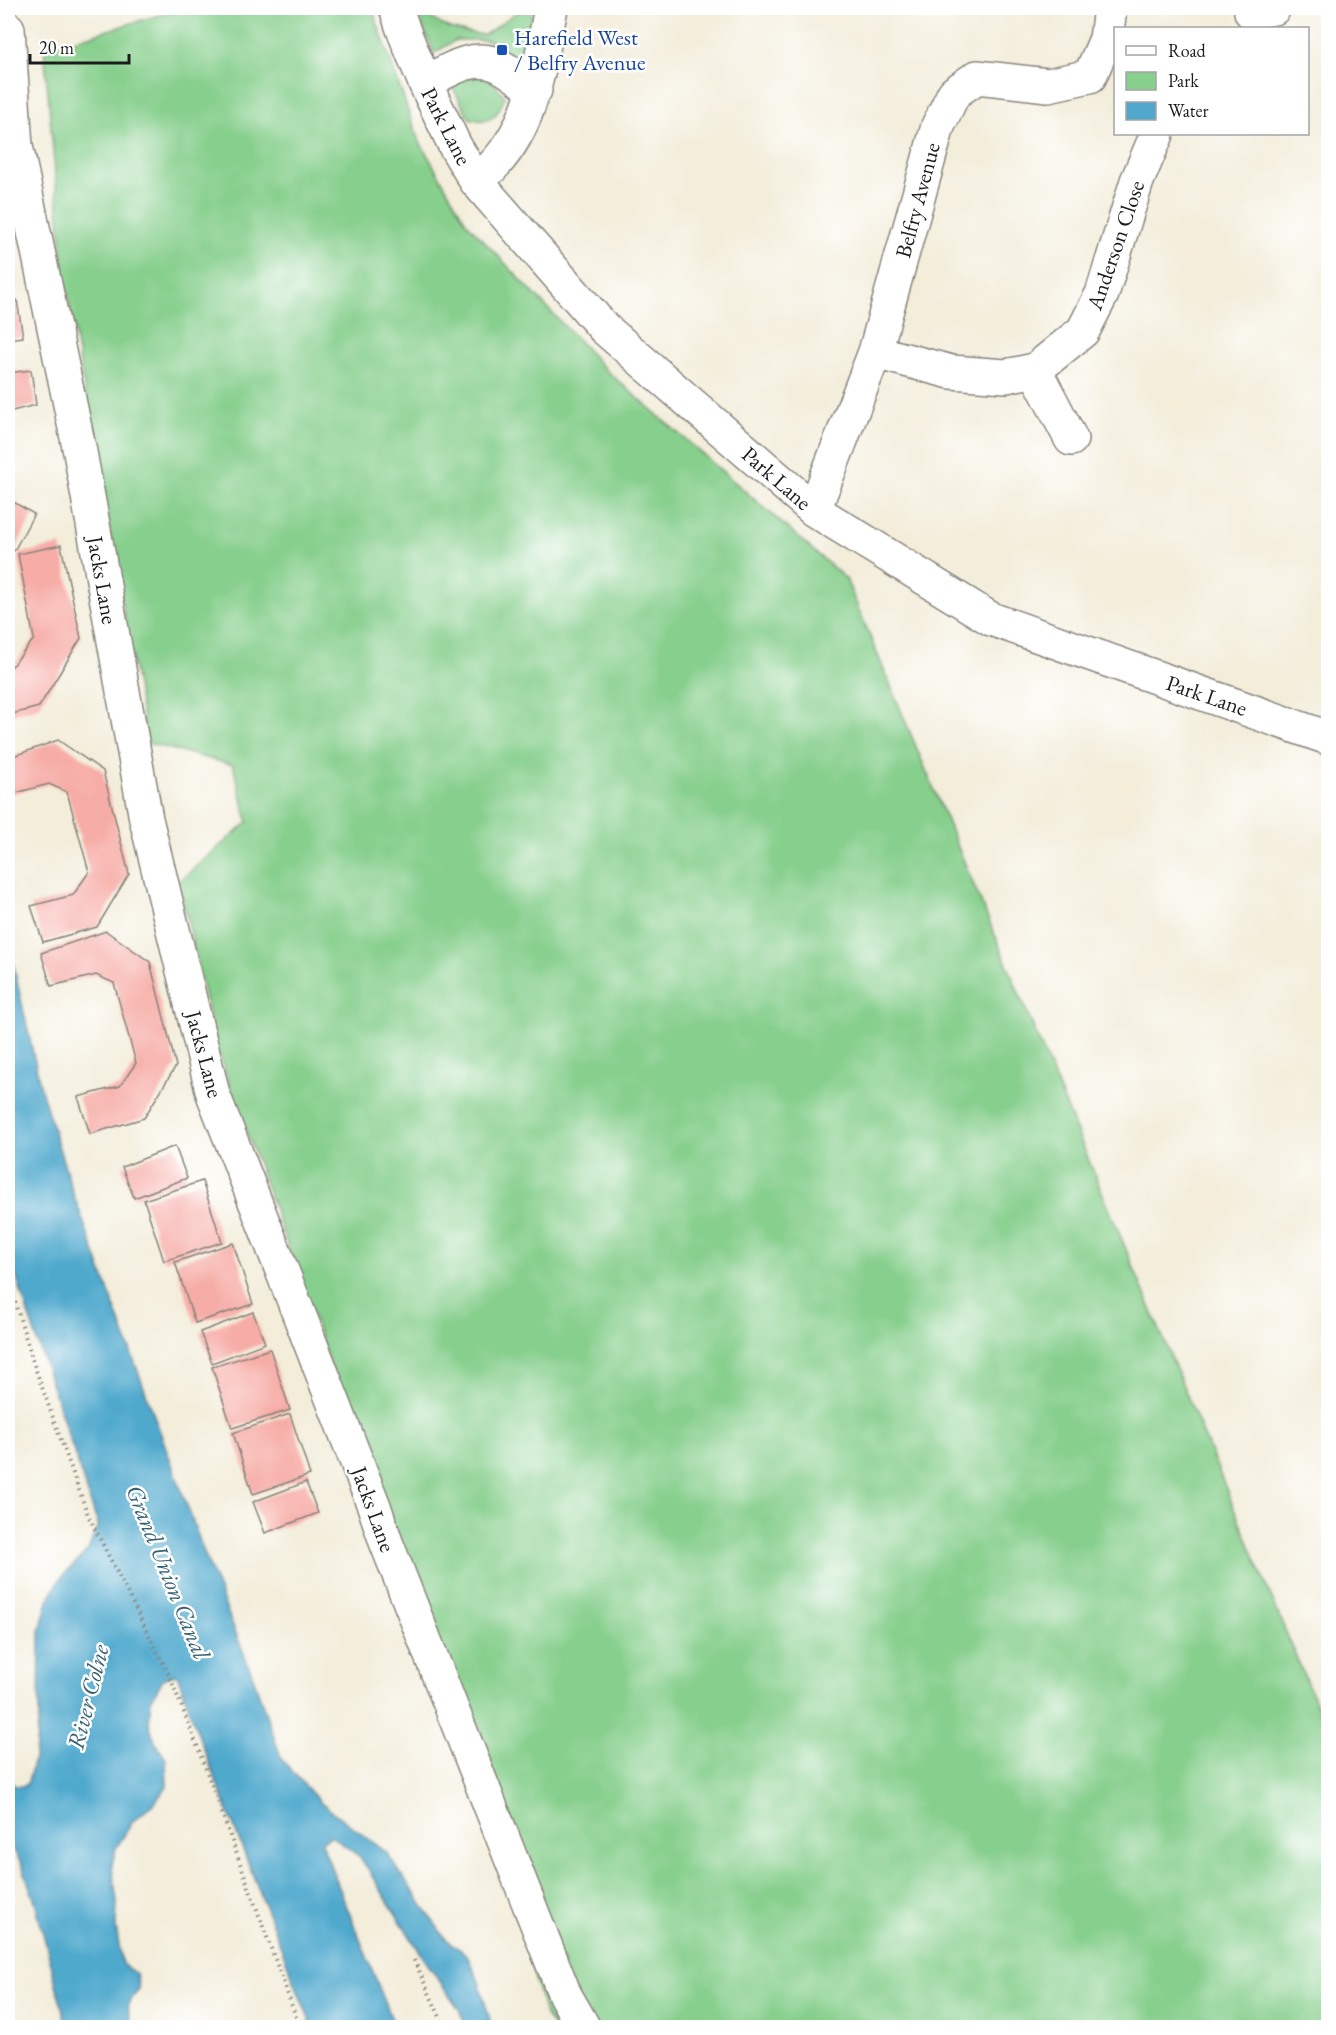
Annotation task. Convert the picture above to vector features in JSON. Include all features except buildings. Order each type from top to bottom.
[{"type":"street","name":"Park Lane","points":[[396,8],[425,83],[455,146],[476,181],[604,328],[814,510],[991,619],[1329,738]]},
{"type":"street","points":[[476,181],[490,170],[510,147],[535,90],[551,8]]},
{"type":"street","name":"Belfry Avenue","points":[[814,510],[876,352],[938,126],[954,93],[977,77],[1048,85],[1090,76],[1106,39],[1110,8]]},
{"type":"street","name":"Jacks Lane","points":[[8,29],[12,147],[80,452],[146,819],[213,1094],[386,1542],[565,1995],[584,2028]]},
{"type":"street","points":[[425,83],[464,63],[482,60],[499,65],[535,90]]},
{"type":"street","name":"Anderson Close","points":[[876,352],[951,372],[1006,376],[1035,370],[1083,331],[1102,294],[1137,181],[1157,135]]},
{"type":"street","points":[[1035,370],[1071,439]]},
{"type":"path","points":[[8,1278],[34,1365],[88,1515],[170,1677],[300,2028]]},
{"type":"path","points":[[414,1959],[445,2028]]},
{"type":"green space","points":[[183,8],[372,8],[418,139],[466,222],[607,371],[846,579],[1328,1733],[1328,2027],[554,2027],[545,2014],[468,1748],[215,1044],[179,881],[248,822],[233,765],[147,743],[64,274],[44,49]]},
{"type":"green space","points":[[415,8],[448,28],[484,35],[523,8],[533,8],[523,61],[488,40],[456,40],[434,53]]},
{"type":"green space","points":[[484,75],[505,97],[492,118],[477,120],[469,118],[453,88],[463,80]]},
{"type":"water","points":[[8,941],[42,1093],[73,1193],[282,1760],[321,1803],[386,1852],[445,1938],[467,1955],[479,1982],[492,2027],[466,2027],[459,2009],[360,1857],[331,1836],[321,1842],[395,2027],[312,2027],[199,1737],[177,1674],[163,1679],[151,1701],[149,1723],[155,1742],[166,1759],[167,1786],[154,1804],[133,1821],[116,1848],[112,1865],[117,1902],[116,1927],[122,1964],[136,1974],[139,1989],[127,2006],[133,2027],[67,2027],[35,1902],[22,1865],[8,1840],[8,1778],[15,1786],[24,1786],[28,1782],[35,1754],[39,1715],[40,1630],[48,1600],[60,1579],[88,1550],[98,1525],[8,1248]]},
{"type":"place","name":"Harefield West / Belfry Avenue","points":[[502,50]]},
{"type":"water label","name":"Grand Union Canal","points":[[168,1572]]},
{"type":"water label","name":"River Colne","points":[[88,1697]]}]
